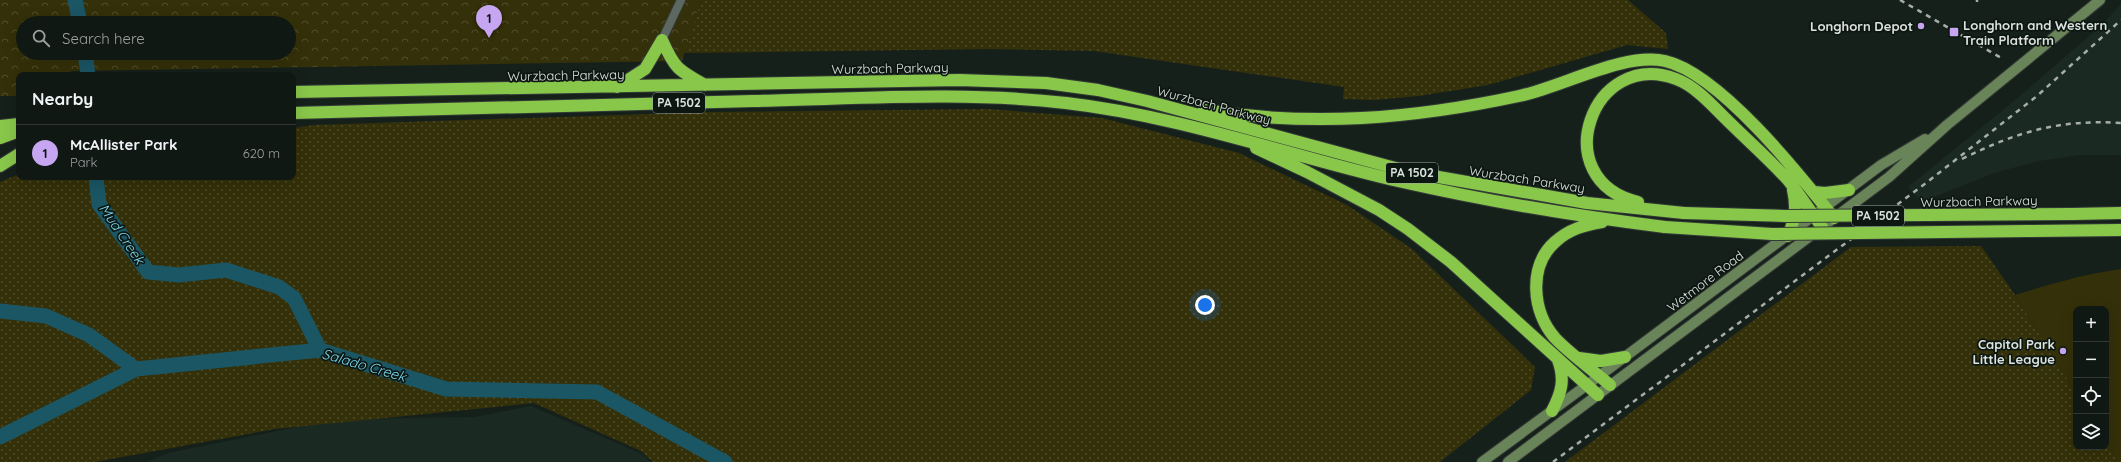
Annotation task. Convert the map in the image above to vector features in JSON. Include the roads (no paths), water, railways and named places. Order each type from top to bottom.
[{"type":"highway","points":[[662,40],[672,62],[687,75],[707,86]]},
{"type":"highway","points":[[615,88],[645,69],[662,40]]},
{"type":"highway","points":[[1147,101],[1209,111],[1287,119],[1367,119],[1426,113],[1487,103],[1522,96],[1624,62],[1646,59],[1665,61],[1688,70],[1720,94],[1765,137],[1814,192],[1834,218]]},
{"type":"highway","points":[[1684,213],[1622,198],[1602,184],[1591,164],[1588,155],[1587,139],[1589,123],[1594,109],[1602,97],[1624,80],[1648,75],[1660,75],[1683,82],[1709,103],[1768,160],[1793,187],[1822,227]]},
{"type":"highway","name":"Wurzbach Parkway","points":[[296,92],[615,88],[993,80],[1074,87],[1147,101],[1410,172],[1587,203],[1684,213],[1785,216],[2121,213]]},
{"type":"highway","name":"Wurzbach Parkway","points":[[296,112],[848,99],[1011,98],[1114,110],[1228,135],[1396,180],[1492,201],[1611,220],[1666,227],[1772,234],[2121,230]]},
{"type":"highway","points":[[0,126],[16,124]]},
{"type":"highway","points":[[0,138],[16,132]]},
{"type":"highway","points":[[1228,135],[1320,179],[1379,210],[1408,229],[1451,262],[1598,395]]},
{"type":"highway","points":[[0,159],[16,155]]},
{"type":"highway","points":[[0,166],[16,156]]},
{"type":"highway","points":[[1788,236],[1796,218],[1796,204],[1793,187]]},
{"type":"highway","points":[[1814,192],[1827,193],[1849,190]]},
{"type":"highway","points":[[1610,385],[1555,338],[1541,315],[1536,291],[1538,268],[1547,250],[1566,233],[1581,226],[1611,220]]},
{"type":"highway","points":[[1552,410],[1563,383],[1561,368],[1556,357]]},
{"type":"highway","points":[[1579,358],[1601,361],[1626,357]]},
{"type":"main road","name":"Wetmore Road","points":[[1508,462],[1889,176],[1947,125],[2100,0]]},
{"type":"main road","name":"Wetmore Road","points":[[1482,462],[1626,357],[1826,208],[1881,165],[1947,125]]},
{"type":"street","points":[[662,40],[681,0]]},
{"type":"waterway","name":"Mud Creek","points":[[75,0],[78,16]]},
{"type":"waterway","name":"Mud Creek","points":[[86,60],[88,72]]},
{"type":"waterway","name":"Mud Creek","points":[[96,180],[99,204],[148,272],[179,275],[226,270],[279,287],[294,298],[320,350]]},
{"type":"waterway","points":[[0,311],[46,316],[89,335],[136,369]]},
{"type":"waterway","name":"Salado Creek","points":[[0,437],[136,369],[320,350],[446,389],[597,392],[725,462]]},
{"type":"railway","points":[[1900,0],[2003,59]]},
{"type":"railway","points":[[1553,462],[1926,183],[2037,96],[2121,20]]},
{"type":"railway","points":[[1962,159],[2001,141],[2039,129],[2078,123],[2121,123]]},
{"type":"place","name":"Longhorn Depot","points":[[1921,26]]},
{"type":"place","name":"Longhorn and Western Train Platform","points":[[1954,32]]},
{"type":"place","name":"McAllister Park","points":[[489,38]]},
{"type":"place","name":"Capitol Park Little League","points":[[2063,351]]}]
